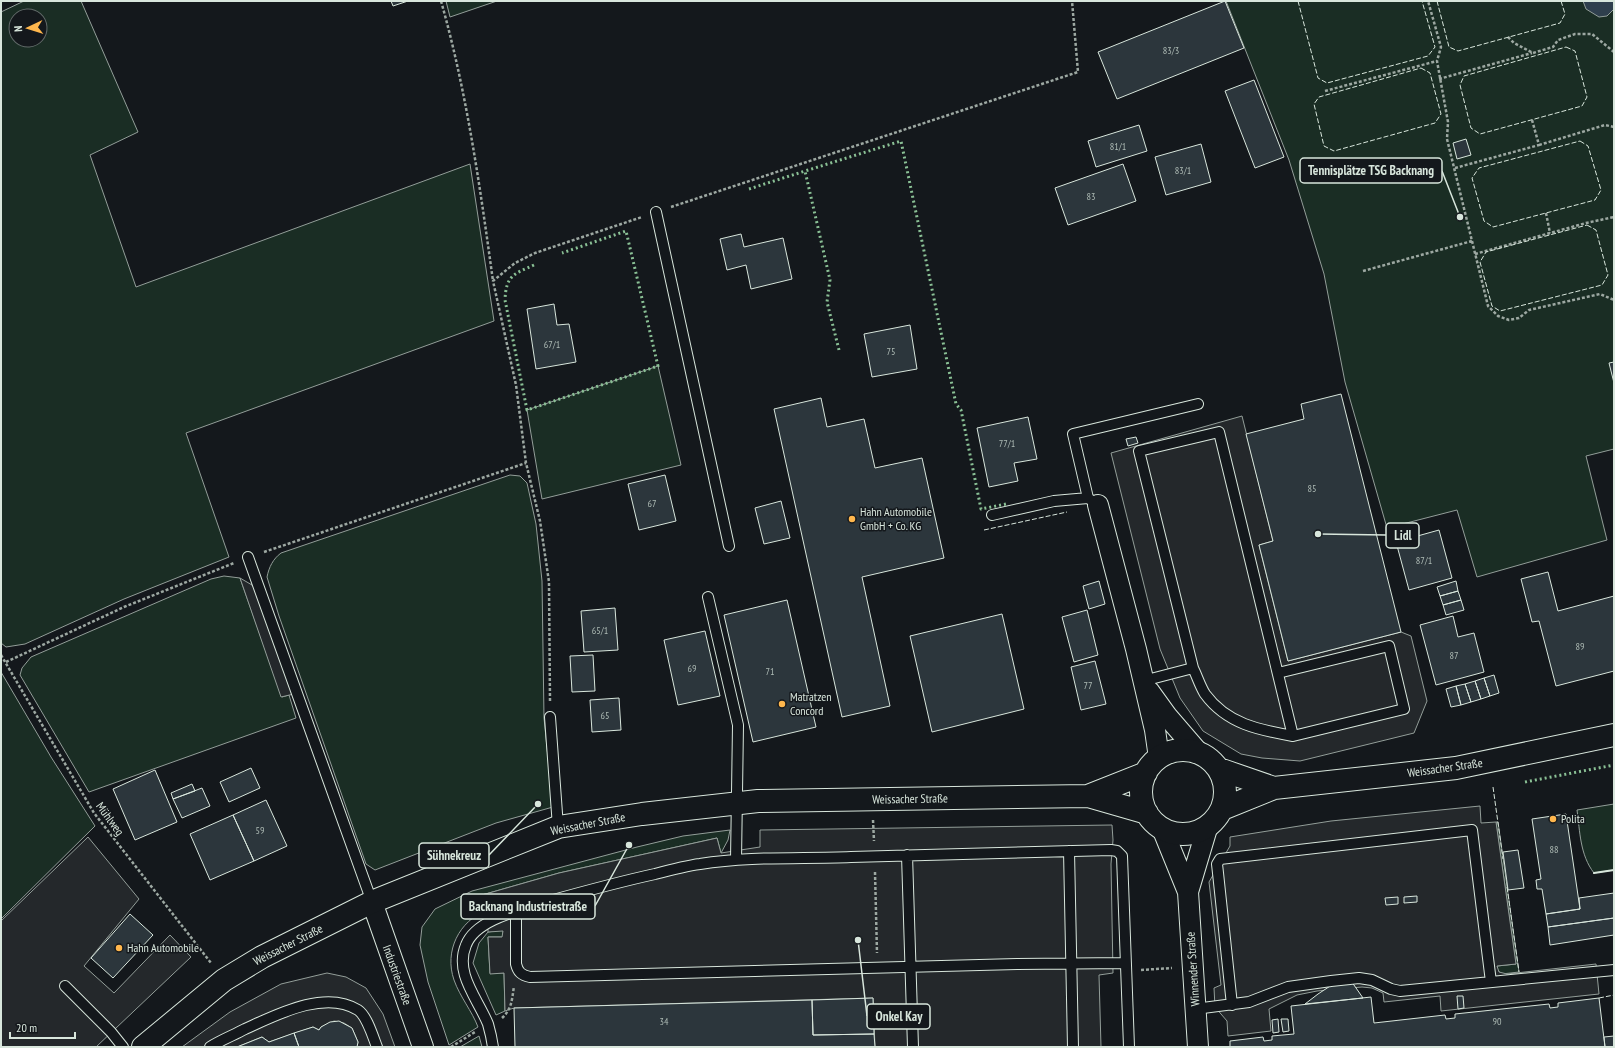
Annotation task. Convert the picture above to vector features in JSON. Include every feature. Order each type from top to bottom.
[{"type":"street","name":"Weissacher Straße","points":[[1093,501],[1155,730],[1152,765],[1142,783],[1141,793],[1154,821]]},
{"type":"street","name":"Weissacher Straße","points":[[1142,681],[1167,716],[1198,752],[1210,759],[1219,769],[1274,788]]},
{"type":"street","name":"Weissacher Straße","points":[[144,1047],[224,980],[262,957],[372,902],[558,827],[642,814],[766,801],[1088,796],[1154,821],[1173,833],[1185,834],[1198,831],[1215,817],[1274,788],[1456,768],[1614,735]]},
{"type":"street","name":"Weissacher Straße","points":[[1088,796],[1152,765],[1171,751],[1184,750],[1198,752]]},
{"type":"street","points":[[1215,817],[1225,796],[1224,782],[1219,769]]},
{"type":"street","name":"Winnender Straße","points":[[1188,892],[1215,817]]},
{"type":"street","name":"Winnender Straße","points":[[1154,821],[1188,892],[1198,1047]]},
{"type":"street","name":"Industriestraße","points":[[372,902],[423,1047]]},
{"type":"lane","points":[[656,212],[729,546]]},
{"type":"lane","points":[[992,515],[1054,501],[1093,501],[1073,434],[1198,404]]},
{"type":"lane","points":[[1278,673],[1389,646],[1404,709],[1293,736],[1264,731],[1243,725],[1219,710],[1205,693],[1193,668],[1139,451],[1219,432],[1293,736]]},
{"type":"lane","points":[[248,557],[372,902]]},
{"type":"lane","points":[[708,597],[738,725],[736,860]]},
{"type":"lane","points":[[1142,681],[1193,668]]},
{"type":"lane","points":[[550,717],[558,827]]},
{"type":"lane","points":[[1232,1005],[1217,864],[1220,859],[1472,830],[1491,982]]},
{"type":"lane","points":[[1069,851],[1072,1047]]},
{"type":"lane","points":[[493,1047],[488,1025],[467,981],[463,967],[463,956],[466,944],[478,929],[516,911],[619,882],[698,864],[736,860],[1118,851],[1122,856],[1129,1047]]},
{"type":"lane","points":[[907,855],[913,1047]]},
{"type":"lane","points":[[516,911],[516,964],[518,971],[522,976],[530,977],[1071,962],[1126,963]]},
{"type":"lane","points":[[1195,1009],[1249,1002],[1288,987],[1359,978],[1372,980],[1391,989],[1400,991],[1614,970]]},
{"type":"lane","points":[[65,986],[111,1032],[123,1047]]},
{"type":"lane","points":[[210,1047],[286,1010],[304,1005],[323,1003],[342,1003],[359,1010],[370,1027],[377,1047]]},
{"type":"path","points":[[441,1],[463,90],[476,160],[493,281],[516,385],[526,463],[540,521],[549,582],[550,717]]},
{"type":"path","points":[[493,281],[515,263],[535,253],[1078,72],[1072,1]]},
{"type":"path","points":[[1428,1],[1440,47],[1437,61],[1439,79],[1448,122],[1447,139],[1488,306],[1498,316],[1509,320],[1519,318],[1529,310],[1600,294],[1614,300]]},
{"type":"path","points":[[1439,79],[1532,52],[1553,48],[1558,40],[1575,34],[1592,34],[1614,52]]},
{"type":"path","points":[[1508,37],[1514,43],[1532,52]]},
{"type":"path","points":[[1325,91],[1437,61]]},
{"type":"path","points":[[1532,120],[1539,145]]},
{"type":"path","points":[[1455,168],[1605,125],[1614,126]]},
{"type":"path","points":[[1546,213],[1550,233]]},
{"type":"path","points":[[1475,254],[1614,217]]},
{"type":"path","points":[[1363,271],[1472,241]]},
{"type":"path","points":[[6,662],[124,607],[248,557],[526,463]]},
{"type":"path","name":"Mühlweg","points":[[1,655],[94,813],[224,980]]},
{"type":"path","points":[[873,800],[878,967]]},
{"type":"path","points":[[1138,971],[1153,970]]},
{"type":"green space","points":[[24,1],[81,1],[138,132],[90,155],[136,287],[470,164],[494,321],[186,433],[229,557],[124,599],[25,644],[6,647],[1,643],[1,12],[8,9],[8,48],[48,48],[48,8],[9,8]]},
{"type":"green space","points":[[446,1],[497,1],[450,17]]},
{"type":"green space","points":[[1226,1],[1614,1],[1614,449],[1586,456],[1607,540],[1477,577],[1457,510],[1387,528],[1345,382],[1324,274],[1289,160]]},
{"type":"green space","points":[[658,366],[681,465],[542,499],[527,410]]},
{"type":"green space","points":[[510,475],[520,476],[527,483],[536,524],[542,581],[544,718],[553,807],[496,823],[375,870],[366,864],[279,616],[267,577],[269,570],[278,555],[281,553]]},
{"type":"green space","points":[[224,576],[240,578],[282,697],[289,695],[296,718],[89,792],[20,675],[22,668],[31,657],[211,579]]},
{"type":"green space","points":[[1,672],[51,757],[95,826],[1,919]]},
{"type":"green space","points":[[1614,804],[1614,870],[1594,873],[1589,866],[1583,851],[1577,810]]},
{"type":"green space","points":[[1496,822],[1498,822],[1519,972],[1502,974],[1497,970],[1497,966],[1516,964]]},
{"type":"green space","points":[[730,830],[728,840],[721,853],[717,838],[559,873],[482,895],[487,910],[477,915],[462,929],[456,938],[451,958],[451,969],[454,980],[478,1027],[449,1045],[428,982],[420,945],[422,927],[435,909],[472,891],[683,836]]},
{"type":"green space","points":[[503,930],[503,937],[488,937],[490,973],[504,973],[505,1011],[496,1015],[473,963],[479,943],[488,932]]},
{"type":"green space","points":[[479,1036],[482,1047],[460,1047]]},
{"type":"shaded area","points":[[1242,416],[1273,541],[1259,545],[1288,661],[1401,632],[1411,636],[1427,701],[1414,733],[1300,761],[1262,758],[1241,754],[1203,731],[1180,698],[1160,649],[1111,453]]},
{"type":"shaded area","points":[[240,578],[252,585],[259,593],[298,693],[281,697]]},
{"type":"shaded area","points":[[1480,806],[1481,823],[1496,822],[1516,964],[1497,966],[1499,972],[1507,974],[1596,964],[1599,994],[1441,1011],[1440,996],[1384,1002],[1383,993],[1372,988],[1362,987],[1317,991],[1297,995],[1269,1009],[1271,1031],[1228,1036],[1227,1021],[1215,1007],[1214,988],[1221,985],[1209,882],[1230,846],[1230,837],[1331,821]]},
{"type":"shaded area","points":[[1112,825],[1113,840],[1111,864],[1113,973],[1099,975],[1101,1047],[875,1047],[873,998],[514,1008],[505,1011],[504,973],[490,974],[488,937],[502,937],[503,931],[488,932],[487,910],[482,895],[559,873],[717,838],[721,853],[760,847],[760,830]]},
{"type":"shaded area","points":[[88,837],[139,899],[84,966],[114,993],[170,935],[191,957],[96,1047],[1,1047],[1,921]]},
{"type":"shaded area","points":[[327,973],[346,977],[366,988],[383,1014],[395,1047],[357,1047],[358,1042],[352,1028],[344,1023],[334,1021],[321,1027],[319,1030],[313,1027],[269,1042],[262,1037],[237,1047],[182,1047],[230,1012],[281,984]]},
{"type":"water","points":[[1583,1],[1614,1],[1614,9],[1607,16],[1599,17],[1586,9]]},
{"type":"building","points":[[391,1],[408,1],[393,6]]},
{"type":"building","points":[[1225,1],[1244,48],[1117,99],[1098,52]]},
{"type":"building","points":[[1254,80],[1284,157],[1255,168],[1225,91]]},
{"type":"building","points":[[1139,125],[1147,151],[1096,167],[1088,141]]},
{"type":"building","points":[[1466,139],[1471,155],[1457,159],[1453,143]]},
{"type":"building","points":[[1201,144],[1211,182],[1166,195],[1155,157]]},
{"type":"building","points":[[1123,164],[1136,201],[1068,225],[1055,188]]},
{"type":"building","points":[[741,234],[744,247],[783,238],[792,279],[751,289],[746,265],[727,270],[720,239]]},
{"type":"building","points":[[554,304],[557,325],[569,324],[576,362],[536,369],[527,309]]},
{"type":"building","points":[[910,325],[917,369],[872,377],[864,334]]},
{"type":"building","points":[[1614,362],[1614,383],[1609,363]]},
{"type":"building","points":[[1341,394],[1401,632],[1288,661],[1259,545],[1273,541],[1246,434],[1304,419],[1301,404]]},
{"type":"building","points":[[821,398],[827,427],[864,419],[875,468],[922,458],[944,558],[862,577],[890,706],[842,717],[774,409]]},
{"type":"building","points":[[1028,417],[1037,459],[1014,463],[1018,481],[989,487],[977,428]]},
{"type":"building","points":[[1136,437],[1138,443],[1128,446],[1126,439]]},
{"type":"building","points":[[665,475],[676,521],[639,530],[628,484]]},
{"type":"building","points":[[781,501],[790,538],[764,544],[755,508]]},
{"type":"building","points":[[1439,530],[1452,578],[1409,590],[1396,542]]},
{"type":"building","points":[[1548,572],[1558,611],[1614,596],[1614,671],[1556,686],[1539,621],[1532,622],[1521,579]]},
{"type":"building","points":[[1099,581],[1105,604],[1089,609],[1083,586]]},
{"type":"building","points":[[1456,581],[1458,591],[1440,596],[1437,587]]},
{"type":"building","points":[[1458,591],[1461,600],[1443,605],[1440,596]]},
{"type":"building","points":[[787,600],[816,727],[753,742],[724,615]]},
{"type":"building","points":[[1461,600],[1464,610],[1446,615],[1443,605]]},
{"type":"building","points":[[615,608],[618,650],[584,652],[581,611]]},
{"type":"building","points":[[1087,610],[1098,655],[1074,662],[1062,617]]},
{"type":"building","points":[[1002,614],[1024,709],[932,732],[910,636]]},
{"type":"building","points":[[1453,616],[1458,637],[1474,633],[1484,672],[1436,685],[1420,625]]},
{"type":"building","points":[[705,631],[720,696],[678,705],[664,640]]},
{"type":"building","points":[[593,655],[595,691],[572,692],[570,656]]},
{"type":"building","points":[[1095,661],[1106,704],[1081,710],[1071,667]]},
{"type":"building","points":[[1494,675],[1499,693],[1490,696],[1484,678]]},
{"type":"building","points":[[1484,678],[1490,696],[1481,699],[1475,681]]},
{"type":"building","points":[[1475,681],[1481,699],[1471,702],[1465,684]]},
{"type":"building","points":[[1465,684],[1471,702],[1461,705],[1456,686]]},
{"type":"building","points":[[1456,686],[1461,705],[1451,707],[1446,689]]},
{"type":"building","points":[[619,698],[621,730],[592,732],[590,700]]},
{"type":"building","points":[[251,768],[260,788],[229,802],[220,782]]},
{"type":"building","points":[[155,770],[177,822],[135,840],[113,789]]},
{"type":"building","points":[[192,784],[195,791],[173,799],[171,793]]},
{"type":"building","points":[[202,788],[210,806],[182,818],[173,799]]},
{"type":"building","points":[[266,800],[287,846],[254,861],[233,815]]},
{"type":"building","points":[[1566,814],[1580,909],[1546,914],[1542,889],[1537,889],[1536,880],[1541,879],[1532,819]]},
{"type":"building","points":[[233,815],[254,861],[210,880],[190,834]]},
{"type":"building","points":[[1518,850],[1524,888],[1508,890],[1503,852]]},
{"type":"building","points":[[1614,893],[1614,918],[1548,927],[1546,914],[1580,909],[1579,898]]},
{"type":"building","points":[[1417,896],[1417,902],[1404,903],[1404,897]]},
{"type":"building","points":[[1398,897],[1398,904],[1386,905],[1385,898]]},
{"type":"building","points":[[130,914],[153,935],[113,978],[91,958]]},
{"type":"building","points":[[1614,918],[1614,935],[1550,945],[1548,927]]},
{"type":"building","points":[[1347,975],[1363,998],[1305,1004],[1318,994]]},
{"type":"building","points":[[1457,996],[1463,996],[1464,1008],[1458,1009]]},
{"type":"building","points":[[1371,997],[1374,1023],[1445,1015],[1446,1019],[1455,1018],[1455,1014],[1549,1004],[1550,1008],[1558,1007],[1558,1003],[1599,998],[1605,1047],[1230,1047],[1230,1041],[1263,1037],[1264,1041],[1272,1040],[1272,1036],[1294,1034],[1291,1006]]},
{"type":"building","points":[[873,998],[874,1034],[813,1035],[812,1000]]},
{"type":"building","points":[[812,1000],[813,1035],[874,1034],[875,1047],[515,1047],[514,1008]]},
{"type":"building","points":[[1278,1019],[1279,1032],[1273,1033],[1272,1020]]},
{"type":"building","points":[[1281,1019],[1288,1019],[1289,1031],[1283,1032]]},
{"type":"building","points":[[339,1021],[352,1028],[358,1042],[357,1047],[299,1047],[294,1033],[313,1027],[319,1030],[321,1027],[330,1022]]},
{"type":"building","points":[[294,1033],[299,1047],[237,1047],[262,1037],[269,1042]]},
{"type":"building","points":[[1614,1036],[1614,1047],[1605,1047],[1604,1037]]},
{"type":"hedge","points":[[839,350],[827,302],[830,280],[805,171],[901,141],[956,404],[961,410],[981,509],[1006,504]]},
{"type":"hedge","points":[[749,189],[805,171]]},
{"type":"hedge","points":[[534,265],[512,276],[507,285],[505,300],[527,410],[658,366],[626,231],[562,253]]},
{"type":"hedge","points":[[1525,782],[1614,765]]},
{"type":"fence","points":[[1298,1],[1318,78],[1327,83],[1428,56],[1435,47],[1422,1]]},
{"type":"fence","points":[[1437,1],[1449,47],[1458,51],[1560,23],[1565,14],[1561,1]]},
{"type":"fence","points":[[1566,47],[1575,51],[1587,97],[1582,106],[1480,134],[1471,128],[1460,85],[1464,76],[1566,47]]},
{"type":"fence","points":[[1421,68],[1430,73],[1441,114],[1435,123],[1334,151],[1324,146],[1314,104],[1319,97],[1421,68]]},
{"type":"fence","points":[[1580,141],[1588,146],[1601,190],[1595,200],[1493,227],[1484,221],[1472,178],[1479,168],[1580,141]]},
{"type":"fence","points":[[1587,225],[1596,230],[1608,275],[1602,285],[1500,311],[1492,306],[1480,262],[1486,252],[1587,225]]},
{"type":"fence","points":[[984,530],[1067,512]]},
{"type":"fence","points":[[1493,787],[1503,859]]},
{"type":"fence","points":[[1507,887],[1519,972]]},
{"type":"fence","points":[[1599,998],[1614,995]]},
{"type":"wall","points":[[1594,873],[1614,870]]},
{"type":"place","name":"Tennisplätze TSG Backnang","points":[[1460,217]]},
{"type":"place","name":"Hahn Automobile GmbH + Co. KG","points":[[852,519]]},
{"type":"place","name":"Lidl","points":[[1318,534]]},
{"type":"place","name":"Matratzen Concord","points":[[782,704]]},
{"type":"place","name":"Sühnekreuz","points":[[538,804]]},
{"type":"place","name":"Polita","points":[[1553,819]]},
{"type":"place","name":"Backnang Industriestraße","points":[[629,845]]},
{"type":"place","name":"Onkel Kay","points":[[858,940]]},
{"type":"place","name":"Hahn Automobile","points":[[119,948]]}]
